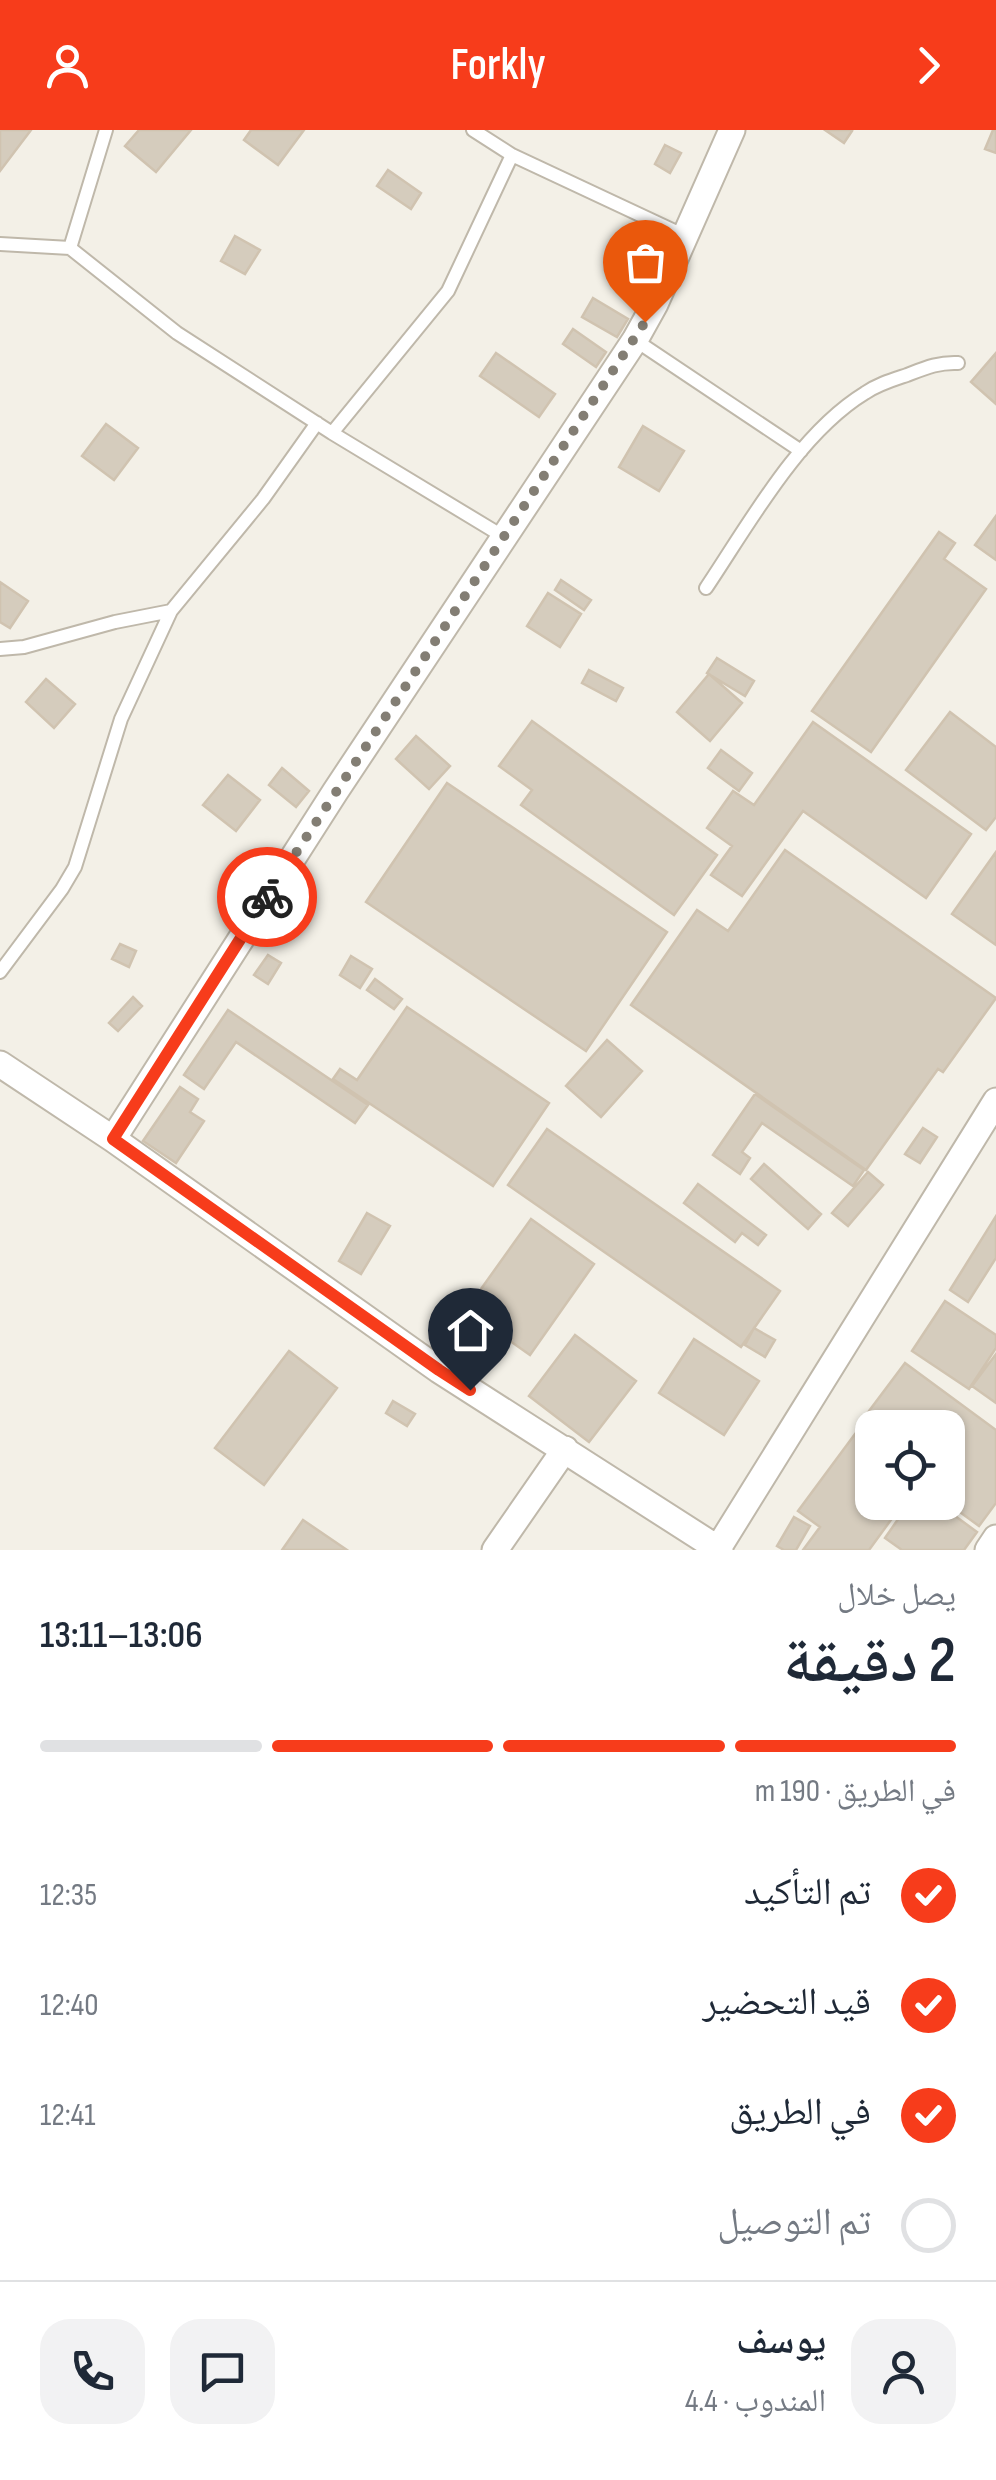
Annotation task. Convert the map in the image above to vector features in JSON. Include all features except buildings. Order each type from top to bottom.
[{"type":"street","points":[[113,1139],[324,808],[635,340],[655,304],[732,130]]},
{"type":"street","points":[[0,1064],[113,1139],[439,1370],[719,1550],[996,1102]]},
{"type":"street","points":[[495,1550],[565,1448]]},
{"type":"street","points":[[988,1550],[996,1538]]},
{"type":"lane","points":[[70,248],[106,130]]},
{"type":"lane","points":[[472,130],[512,155],[685,236]]},
{"type":"lane","points":[[332,433],[448,290],[512,155]]},
{"type":"lane","points":[[0,244],[70,248],[177,333],[504,537]]},
{"type":"lane","points":[[635,340],[801,450]]},
{"type":"lane","points":[[706,588],[812,437],[861,395],[880,384],[942,362],[958,363]]},
{"type":"lane","points":[[0,972],[75,867],[121,718],[171,611],[263,499],[317,423]]},
{"type":"lane","points":[[0,649],[24,647],[171,611]]},
{"type":"way so far","points":[[267,897],[645,322]]},
{"type":"route","points":[[267,897],[113,1139],[470,1390]]}]
